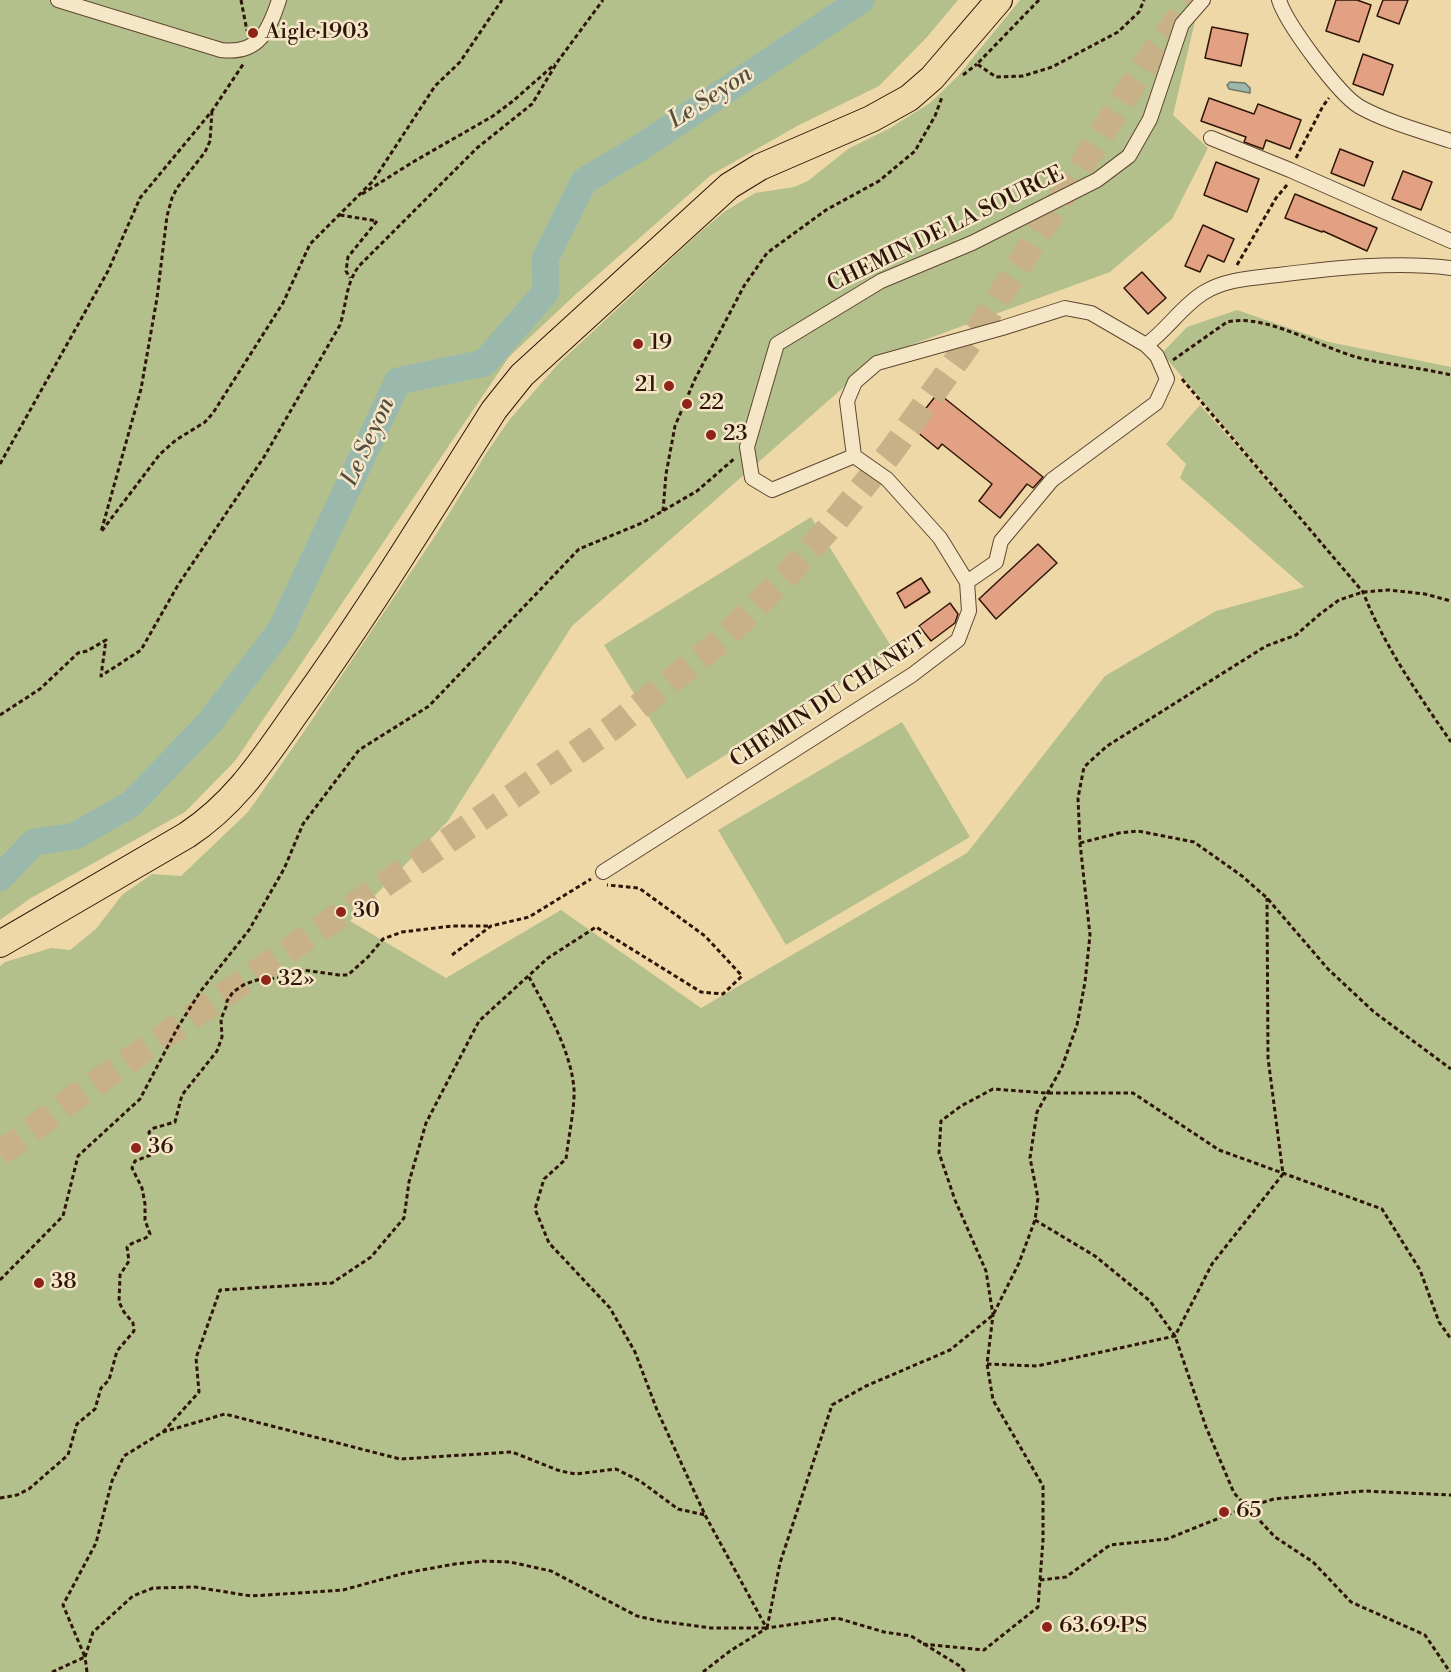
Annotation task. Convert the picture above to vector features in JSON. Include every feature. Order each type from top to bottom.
[{"type":"highway","points":[[0,944],[187,835],[227,803],[251,776],[323,674],[494,410],[531,367],[729,186],[760,167],[871,119],[909,98],[932,78],[986,10],[999,0]]},
{"type":"street","points":[[58,0],[232,52],[249,48],[261,38],[268,30],[279,0]]},
{"type":"street","name":"CHEMIN DE LA SOURCE","points":[[854,456],[772,490],[752,478],[747,447],[777,344],[881,281],[972,243],[1097,180],[1129,156],[1150,119],[1182,24],[1203,0]]},
{"type":"street","points":[[1279,0],[1288,19],[1338,87],[1358,106],[1451,141]]},
{"type":"street","points":[[1211,138],[1293,171],[1451,241]]},
{"type":"street","points":[[1146,345],[1204,292],[1231,281],[1341,267],[1434,266],[1451,268]]},
{"type":"street","points":[[1065,308],[1091,313],[1146,345],[1157,356],[1164,373],[1156,403],[1052,480],[1001,541],[996,562],[967,582],[940,538],[887,479],[854,456],[847,400],[855,382],[877,363],[1065,308]]},
{"type":"street","name":"CHEMIN DU CHANET","points":[[603,872],[912,675],[958,640],[969,611],[967,582]]},
{"type":"path","points":[[0,464],[108,271],[140,198],[212,111],[244,63],[249,48],[241,0]]},
{"type":"path","points":[[212,111],[210,141],[205,152],[177,188],[167,216],[158,298],[141,389],[101,532],[160,454],[205,422],[213,413],[283,303],[310,244],[373,181],[435,86],[460,62],[502,0]]},
{"type":"path","points":[[0,715],[40,689],[78,653],[87,651],[106,640],[101,676],[141,650],[178,585],[264,457],[340,325],[350,278],[358,266],[477,148],[532,104],[558,61],[603,0]]},
{"type":"path","points":[[960,78],[977,64],[1040,0]]},
{"type":"path","points":[[977,64],[996,77],[1023,76],[1052,67],[1118,32],[1139,12],[1144,0]]},
{"type":"path","points":[[356,198],[493,116],[558,61]]},
{"type":"path","points":[[1231,281],[1235,268],[1293,171],[1323,106],[1338,87]]},
{"type":"path","points":[[663,511],[666,474],[675,426],[695,379],[744,286],[767,253],[826,210],[879,181],[915,151],[935,116],[942,97],[948,91]]},
{"type":"path","points":[[340,214],[377,221],[348,257],[346,272],[350,278]]},
{"type":"path","points":[[1164,373],[1227,322],[1237,320],[1259,322],[1358,358],[1451,375]]},
{"type":"path","points":[[1164,373],[1178,375],[1363,592],[1368,607],[1405,675],[1451,742]]},
{"type":"path","points":[[0,1280],[63,1216],[78,1156],[140,1099],[178,1027],[200,992],[249,930],[284,869],[303,824],[359,750],[429,706],[579,549],[642,523],[697,491],[747,447]]},
{"type":"path","points":[[703,1672],[730,1651],[767,1628],[780,1563],[832,1405],[866,1386],[950,1350],[993,1315],[1019,1263],[1035,1221],[1038,1198],[1030,1158],[1037,1112],[1062,1067],[1077,1025],[1085,982],[1090,935],[1080,843],[1078,798],[1084,767],[1107,746],[1266,646],[1296,634],[1339,600],[1363,592],[1389,590],[1425,594],[1451,602]]},
{"type":"path","points":[[1080,843],[1119,833],[1138,831],[1194,842],[1242,876],[1268,898],[1328,969],[1374,1012],[1451,1069]]},
{"type":"path","points":[[0,1498],[17,1495],[29,1489],[68,1455],[77,1424],[95,1409],[101,1388],[109,1380],[117,1351],[134,1331],[133,1323],[120,1307],[118,1284],[120,1275],[129,1261],[127,1247],[135,1240],[147,1238],[150,1234],[145,1220],[142,1188],[132,1168],[135,1161],[156,1153],[149,1132],[154,1128],[175,1122],[182,1095],[217,1051],[223,1034],[221,1019],[229,996],[250,982],[279,978],[291,972],[310,970],[348,975],[369,957],[381,941],[392,934],[433,928],[491,926],[529,917],[603,872]]},
{"type":"path","points":[[163,1432],[199,1392],[196,1358],[220,1290],[332,1282],[371,1257],[404,1218],[409,1182],[426,1123],[479,1021],[549,958],[596,927],[701,992],[723,994],[742,976],[705,936],[639,888],[601,885],[603,872]]},
{"type":"path","points":[[1175,1336],[1212,1264],[1283,1174],[1268,1058],[1268,898]]},
{"type":"path","points":[[452,955],[491,926]]},
{"type":"path","points":[[529,976],[552,1020],[568,1062],[574,1090],[566,1159],[544,1179],[535,1209],[549,1243],[610,1308],[635,1352],[657,1410],[705,1515],[767,1628]]},
{"type":"path","points":[[923,1644],[984,1650],[1038,1607],[1040,1580],[1043,1486],[993,1400],[987,1364],[993,1315],[986,1271],[955,1200],[939,1153],[941,1121],[961,1106],[993,1089],[1046,1093],[1133,1093],[1220,1150],[1382,1209],[1420,1270],[1439,1322],[1451,1339]]},
{"type":"path","points":[[1035,1221],[1095,1256],[1150,1301],[1175,1336],[1206,1428],[1234,1493],[1275,1537],[1313,1562],[1351,1602],[1425,1635],[1450,1672]]},
{"type":"path","points":[[987,1364],[1037,1366],[1175,1336]]},
{"type":"path","points":[[87,1672],[85,1657],[63,1605],[96,1543],[112,1481],[124,1456],[163,1432],[225,1414],[400,1459],[512,1452],[560,1472],[576,1474],[615,1469],[640,1481],[678,1509],[705,1515]]},
{"type":"path","points":[[1040,1580],[1066,1576],[1110,1545],[1167,1539],[1247,1507],[1274,1499],[1364,1491],[1451,1496]]},
{"type":"path","points":[[52,1672],[85,1657],[93,1632],[133,1596],[153,1588],[195,1587],[251,1596],[343,1590],[405,1573],[455,1563],[483,1561],[510,1562],[551,1571],[637,1616],[711,1628],[767,1628],[837,1617],[884,1632],[912,1636],[960,1666],[965,1672]]},
{"type":"green space","points":[[0,0],[958,0],[927,37],[879,86],[799,125],[711,175],[576,294],[509,357],[235,761],[185,812],[31,898],[0,920]]},
{"type":"green space","points":[[1020,0],[1200,0],[1173,115],[1208,148],[1172,219],[1110,272],[878,357],[572,626],[448,821],[350,921],[446,978],[561,910],[701,1008],[967,853],[1105,676],[1216,611],[1304,587],[1180,478],[1186,464],[1166,444],[1200,405],[1318,538],[1162,353],[1187,327],[1237,310],[1329,342],[1451,367],[1451,1672],[0,1672],[0,966],[5,962],[51,948],[70,950],[96,929],[122,895],[152,874],[181,876],[248,812],[435,536],[489,449],[510,419],[559,363],[724,212],[755,193],[794,187],[808,181],[848,149],[890,128],[930,103],[958,76]]},
{"type":"green space","points":[[811,517],[894,651],[687,779],[604,645]]},
{"type":"green space","points":[[902,722],[970,837],[786,945],[718,830]]},
{"type":"shaded area","points":[[1230,82],[1245,83],[1250,88],[1250,93],[1229,89],[1227,85]]},
{"type":"building","points":[[1336,0],[1357,0],[1371,5],[1359,42],[1326,31]]},
{"type":"building","points":[[1383,0],[1408,0],[1399,24],[1377,16]]},
{"type":"building","points":[[1212,27],[1248,34],[1241,66],[1205,58]]},
{"type":"building","points":[[1363,54],[1393,65],[1383,95],[1353,84]]},
{"type":"building","points":[[1209,98],[1254,114],[1258,104],[1301,120],[1290,149],[1266,140],[1263,149],[1244,142],[1246,137],[1201,121]]},
{"type":"building","points":[[1340,149],[1373,162],[1364,186],[1331,173]]},
{"type":"building","points":[[1216,162],[1259,179],[1247,212],[1204,195]]},
{"type":"building","points":[[1403,171],[1432,182],[1421,210],[1392,199]]},
{"type":"building","points":[[1295,194],[1377,228],[1367,251],[1323,231],[1285,218]]},
{"type":"building","points":[[1203,225],[1234,239],[1224,262],[1208,255],[1200,272],[1185,266]]},
{"type":"building","points":[[1142,272],[1166,298],[1148,314],[1124,288]]},
{"type":"building","points":[[938,393],[1043,477],[1033,488],[1027,484],[1000,518],[979,501],[992,484],[942,444],[938,449],[911,427]]},
{"type":"building","points":[[1038,544],[1057,563],[996,619],[979,599]]},
{"type":"building","points":[[921,578],[930,592],[905,608],[897,593]]},
{"type":"building","points":[[950,603],[958,614],[955,623],[931,641],[919,626]]},
{"type":"waterway","name":"Le Seyon","points":[[0,878],[34,842],[75,836],[131,804],[210,722],[280,631],[398,381],[484,363],[546,292],[545,259],[584,181],[641,147],[861,0]]},
{"type":"tunnel","points":[[0,1154],[71,1100],[613,727],[722,640],[786,576],[836,520],[891,452],[979,329],[1145,65],[1192,0]]},
{"type":"place","name":"Aigle·1903","points":[[253,33]]},
{"type":"place","name":"19","points":[[638,344]]},
{"type":"place","name":"21","points":[[669,386]]},
{"type":"place","name":"22","points":[[687,404]]},
{"type":"place","name":"23","points":[[711,435]]},
{"type":"place","name":"30","points":[[341,912]]},
{"type":"place","name":"32»","points":[[266,980]]},
{"type":"place","name":"36","points":[[136,1148]]},
{"type":"place","name":"38","points":[[39,1283]]},
{"type":"place","name":"65","points":[[1224,1512]]},
{"type":"place","name":"63.69·PS","points":[[1047,1627]]}]
